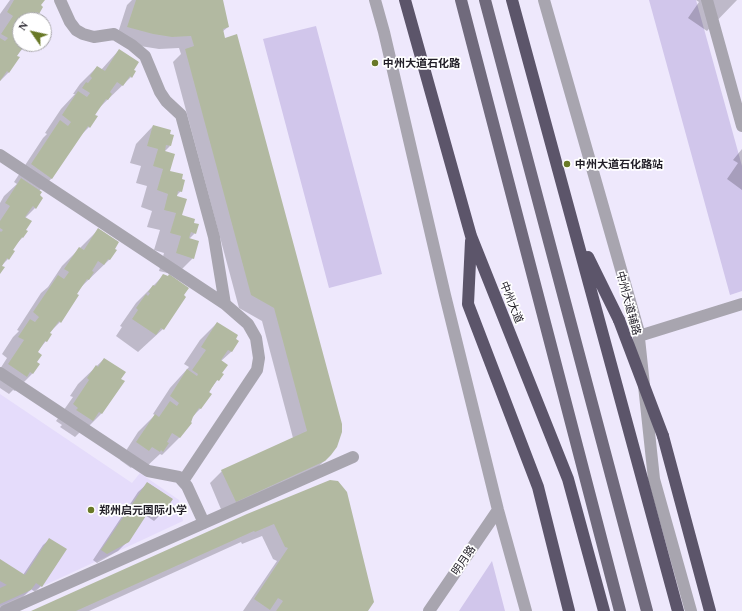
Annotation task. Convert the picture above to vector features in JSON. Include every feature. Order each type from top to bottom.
[{"type":"highway","name":"中州大道","points":[[406,0],[471,236],[568,479],[604,611]]},
{"type":"highway","points":[[512,0],[678,611]]},
{"type":"highway","points":[[576,232],[619,320],[663,436],[679,489],[710,611]]},
{"type":"highway","points":[[471,236],[468,304],[538,487],[569,611]]},
{"type":"main road","points":[[461,0],[620,611]]},
{"type":"main road","points":[[485,0],[647,611]]},
{"type":"street","points":[[60,0],[70,22],[76,30],[94,37],[114,34],[132,44],[145,56],[160,92],[166,102],[181,116],[214,237],[225,304]]},
{"type":"street","points":[[375,0],[384,32],[447,302],[498,510],[526,611]]},
{"type":"street","name":"中州大道辅路","points":[[544,0],[638,329],[654,479],[690,611]]},
{"type":"street","points":[[706,0],[742,126]]},
{"type":"street","points":[[0,155],[225,304],[248,324],[256,338],[259,358],[257,370],[183,481]]},
{"type":"street","points":[[639,336],[742,304]]},
{"type":"street","points":[[0,373],[148,471],[179,478],[187,486],[204,523]]},
{"type":"street","points":[[6,611],[353,457]]},
{"type":"street","name":"明月路","points":[[429,611],[498,510]]},
{"type":"shaded area","points":[[649,0],[696,0],[742,166],[742,291],[730,295]]},
{"type":"shaded area","points":[[316,26],[382,274],[329,288],[263,39]]},
{"type":"shaded area","name":"郑州启元国际小学","points":[[0,394],[132,483],[140,473],[179,500],[183,521],[0,606]]},
{"type":"shaded area","points":[[492,561],[505,611],[459,611]]},
{"type":"building","points":[[14,0],[45,0],[41,5],[43,7],[40,12],[12,12],[12,15],[7,12]]},
{"type":"building","points":[[136,0],[223,0],[229,27],[223,29],[225,38],[237,34],[342,424],[342,432],[337,447],[325,461],[236,502],[221,470],[307,431],[274,308],[251,295],[185,49],[194,46],[191,36],[172,37],[127,27]]},
{"type":"building","points":[[12,18],[12,52],[20,52],[17,56],[20,57],[9,73],[7,71],[0,81],[0,38],[5,41],[8,38],[1,34]]},
{"type":"building","points":[[119,49],[139,62],[134,70],[136,71],[132,78],[130,76],[123,86],[117,82],[110,92],[112,94],[108,100],[106,99],[95,115],[98,116],[90,128],[88,126],[52,179],[31,164],[60,120],[68,126],[71,122],[62,115],[78,91],[87,97],[90,93],[82,88],[86,82],[88,83],[92,78],[90,76],[97,66],[105,71]]},
{"type":"building","points":[[153,125],[171,130],[170,134],[174,135],[171,146],[166,145],[165,151],[175,154],[170,171],[183,174],[182,179],[185,180],[182,192],[178,191],[177,196],[187,199],[182,215],[195,219],[194,223],[199,224],[196,234],[191,232],[189,238],[199,241],[194,259],[176,253],[181,236],[170,233],[176,213],[164,210],[168,194],[157,190],[163,169],[153,166],[158,149],[147,146]]},
{"type":"building","points":[[21,178],[42,192],[40,195],[43,198],[36,209],[33,206],[25,217],[32,221],[26,230],[28,231],[13,250],[15,251],[9,260],[7,258],[2,266],[5,267],[0,274],[0,231],[1,232],[3,230],[0,228],[0,221],[10,206],[5,203]]},
{"type":"building","points":[[98,228],[119,242],[115,249],[117,250],[110,260],[108,259],[104,265],[98,261],[92,271],[94,272],[89,280],[87,279],[77,294],[79,295],[61,323],[59,321],[50,333],[52,334],[47,342],[45,341],[38,352],[42,355],[37,362],[40,364],[33,374],[30,372],[27,377],[8,364],[24,340],[18,337],[30,319],[35,322],[39,317],[33,312],[58,275],[64,279],[69,272],[64,269],[79,247],[84,250]]},
{"type":"building","points":[[163,274],[168,276],[169,274],[189,288],[184,295],[186,297],[164,330],[161,328],[156,335],[132,319],[138,310],[136,308],[146,294],[148,296],[150,293],[148,292],[153,285],[155,286]]},
{"type":"building","points":[[217,322],[238,335],[236,339],[239,341],[232,352],[228,350],[221,360],[228,365],[222,373],[224,374],[219,381],[217,380],[209,392],[212,394],[201,409],[199,408],[193,417],[192,423],[180,438],[172,433],[167,442],[169,443],[163,452],[161,450],[160,452],[152,447],[149,451],[136,442],[155,414],[159,417],[170,401],[177,406],[179,403],[170,396],[187,369],[197,376],[198,374],[192,370],[206,350],[201,347]]},
{"type":"building","points":[[104,358],[126,372],[121,379],[125,381],[102,414],[99,412],[93,421],[76,410],[78,408],[73,404],[89,380],[87,378],[96,365],[98,367]]},
{"type":"building","points":[[330,480],[338,481],[347,492],[374,602],[368,611],[276,611],[283,601],[278,598],[270,610],[254,599],[288,548],[285,547],[274,524],[255,532],[254,531],[76,611],[31,611],[247,514]]},
{"type":"building","points":[[147,482],[173,499],[164,512],[153,505],[129,542],[107,554],[101,550]]},
{"type":"building","points":[[49,538],[67,549],[42,587],[36,583],[31,590],[0,604],[0,588],[7,585],[0,581],[0,559],[25,575]]},
{"type":"place","name":"中州大道石化路","points":[[375,63]]},
{"type":"place","name":"中州大道石化路站","points":[[567,164]]},
{"type":"place","name":"郑州启元国际小学","points":[[91,510]]}]
